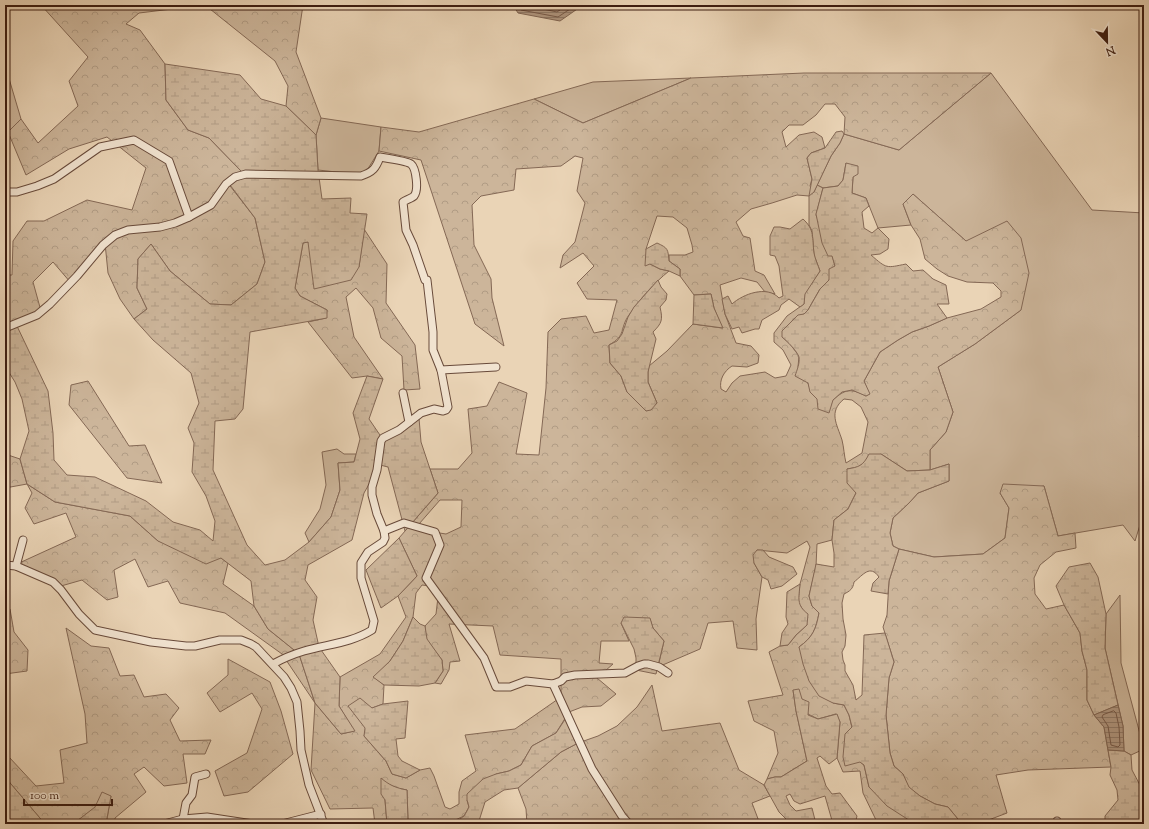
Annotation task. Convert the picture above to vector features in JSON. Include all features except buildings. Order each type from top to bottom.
[{"type":"street","points":[[5,192],[17,192],[54,179],[100,147],[134,140],[169,161],[189,217]]},
{"type":"street","points":[[5,328],[37,315],[50,304],[77,276],[103,245],[115,235],[128,230],[160,227],[189,217],[211,205],[226,184],[235,177],[246,174],[361,176],[370,173],[378,164],[380,157],[410,163],[415,169],[417,182],[416,192],[414,196],[403,202],[406,230],[413,245],[425,280],[427,280],[433,332],[433,350],[441,370],[448,407],[446,410],[434,409],[421,413],[399,430],[383,438],[381,441],[377,470],[372,487],[372,495],[385,538],[383,542],[368,552],[361,563],[361,578],[374,621],[372,630],[363,636],[305,651],[273,664]]},
{"type":"street","points":[[441,370],[496,367]]},
{"type":"street","points":[[403,393],[409,422]]},
{"type":"street","points":[[384,531],[404,523],[435,532],[440,545],[426,578],[484,658],[496,687],[510,687],[526,681],[553,684],[566,677],[575,675],[625,673],[644,664],[659,667],[668,673]]},
{"type":"street","points":[[16,566],[23,540]]},
{"type":"street","points":[[5,565],[16,566],[53,582],[79,614],[95,630],[152,642],[186,646],[195,646],[220,640],[241,640],[256,647],[273,664],[291,688],[296,702],[300,731],[300,750],[310,785],[324,824]]},
{"type":"street","points":[[553,684],[592,770],[622,816],[629,824]]},
{"type":"street","points":[[183,819],[186,803],[192,795],[196,777],[206,774]]},
{"type":"street","points":[[282,824],[320,814]]},
{"type":"street","points":[[164,824],[183,819],[207,817],[254,824]]},
{"type":"green space","points":[[41,5],[205,5],[139,13],[126,24],[140,30],[165,64],[166,100],[188,130],[209,138],[242,172],[227,182],[255,218],[265,262],[257,284],[231,305],[210,304],[170,271],[151,244],[138,259],[137,288],[147,309],[134,319],[120,299],[108,273],[105,243],[71,283],[53,262],[33,282],[41,311],[5,329],[5,275],[12,275],[13,241],[27,221],[44,221],[87,200],[132,210],[146,168],[107,137],[69,149],[26,175],[8,132],[21,119],[38,143],[78,106],[69,81],[88,57]]},
{"type":"green space","points":[[205,5],[303,5],[296,52],[321,118],[316,135],[286,106],[288,86],[275,61]]},
{"type":"green space","points":[[165,64],[240,75],[261,99],[286,106],[316,135],[318,170],[322,199],[351,198],[350,213],[367,214],[359,267],[351,280],[314,289],[308,242],[303,243],[295,288],[300,296],[327,310],[327,318],[250,332],[243,409],[235,419],[215,421],[213,470],[247,545],[265,565],[285,560],[309,542],[331,517],[340,490],[338,463],[354,462],[360,439],[353,413],[367,376],[383,379],[369,419],[382,438],[419,418],[421,442],[438,493],[405,531],[388,467],[380,465],[364,493],[352,540],[308,565],[305,580],[317,597],[313,620],[319,647],[340,677],[339,706],[355,731],[341,734],[315,703],[299,654],[268,629],[254,606],[251,581],[221,558],[206,564],[158,541],[130,516],[55,502],[27,484],[20,459],[29,431],[22,399],[15,382],[5,366],[5,329],[16,324],[48,391],[53,433],[54,460],[67,475],[95,477],[146,501],[173,522],[200,530],[213,541],[215,521],[206,496],[192,472],[194,443],[188,428],[199,403],[191,373],[153,340],[134,319],[147,309],[137,288],[138,259],[151,244],[170,271],[210,304],[231,305],[257,284],[265,262],[255,218],[227,181],[242,172],[209,138],[188,130],[166,100]]},
{"type":"green space","points":[[5,65],[21,119],[8,132],[5,125]]},
{"type":"green space","points":[[804,73],[991,73],[899,150],[844,134],[845,117],[835,104],[825,104],[816,115],[803,125],[789,125],[782,132],[786,147],[799,135],[814,132],[822,137],[825,148],[811,153],[807,158],[812,179],[810,186],[814,192],[817,185],[823,188],[816,215],[835,266],[829,280],[820,289],[808,310],[804,314],[798,316],[782,337],[790,344],[799,356],[798,367],[808,383],[811,392],[817,399],[833,400],[848,391],[866,396],[869,394],[864,381],[880,352],[912,332],[947,318],[981,309],[1001,297],[1001,291],[993,283],[967,282],[948,276],[925,259],[920,239],[911,225],[903,204],[913,194],[966,241],[1007,221],[1021,238],[1029,273],[1021,310],[975,344],[938,367],[953,412],[946,432],[930,450],[930,470],[907,471],[881,454],[858,467],[847,469],[856,493],[848,509],[834,520],[832,540],[817,544],[816,566],[809,596],[812,606],[819,613],[817,624],[811,636],[799,647],[833,703],[844,705],[849,715],[860,762],[864,765],[869,787],[915,824],[882,824],[876,820],[863,793],[860,771],[843,772],[837,758],[840,722],[836,714],[818,719],[808,714],[802,699],[793,690],[807,761],[781,777],[767,779],[778,753],[774,731],[754,721],[748,701],[783,695],[769,652],[780,646],[788,645],[807,625],[803,610],[798,602],[800,584],[810,547],[807,541],[787,553],[757,550],[754,563],[762,577],[756,619],[757,650],[737,648],[733,621],[708,623],[700,649],[658,667],[664,641],[653,628],[650,619],[621,623],[629,641],[601,641],[599,663],[613,664],[597,678],[616,694],[601,706],[582,707],[569,712],[556,733],[532,746],[521,765],[509,771],[496,774],[467,800],[469,807],[464,816],[453,821],[427,821],[420,824],[407,824],[407,790],[388,784],[385,800],[387,824],[375,824],[373,808],[330,809],[311,770],[315,703],[341,734],[354,731],[339,706],[340,677],[380,654],[406,617],[398,596],[417,576],[399,538],[438,493],[430,469],[458,469],[472,453],[468,409],[487,406],[499,382],[527,393],[516,454],[539,455],[546,388],[548,332],[561,319],[586,316],[594,333],[609,330],[617,300],[587,299],[577,283],[594,266],[583,253],[560,268],[563,255],[575,242],[585,203],[577,191],[583,158],[575,156],[561,166],[516,169],[514,190],[481,196],[472,205],[474,245],[491,279],[492,298],[504,346],[475,324],[421,160],[379,151],[381,127],[419,132],[534,99],[583,123],[691,78]],"holes":[[[797,195],[809,196],[809,225],[812,231],[814,255],[820,271],[804,294],[804,304],[787,316],[774,333],[774,342],[783,350],[791,365],[786,376],[775,378],[765,372],[740,376],[732,383],[726,392],[721,389],[721,379],[727,370],[732,366],[747,367],[758,363],[759,355],[751,346],[736,343],[725,314],[720,285],[741,278],[757,282],[765,292],[775,294],[764,275],[755,271],[750,238],[743,236],[736,222],[751,209]],[[657,216],[673,217],[687,228],[693,252],[685,255],[669,255],[669,261],[680,269],[680,276],[694,295],[711,294],[714,308],[722,328],[693,324],[667,351],[649,366],[648,382],[657,403],[646,411],[627,392],[621,376],[610,363],[609,345],[621,335],[626,320],[638,303],[669,271],[660,269],[650,264],[646,249]],[[844,399],[852,400],[861,407],[868,422],[862,453],[846,463],[842,440],[835,418],[836,409]],[[440,500],[462,500],[461,527],[446,534],[427,531],[419,524]],[[422,585],[430,586],[438,597],[436,614],[425,626],[426,639],[442,660],[443,671],[435,683],[441,684],[449,670],[450,662],[460,661],[449,624],[493,626],[500,655],[561,659],[561,697],[515,729],[465,735],[476,771],[462,781],[459,792],[459,804],[450,809],[445,807],[430,768],[420,770],[406,778],[392,774],[386,761],[364,736],[372,708],[383,704],[384,685],[374,677],[390,661],[403,641],[413,617],[416,593]]]},
{"type":"green space","points":[[991,73],[1092,210],[1144,213],[1144,426],[1139,437],[1144,440],[1144,512],[1135,541],[1123,525],[1058,536],[1044,486],[1000,493],[1009,508],[1005,538],[983,554],[934,557],[899,549],[893,546],[890,533],[893,518],[918,493],[949,481],[949,464],[930,470],[930,450],[946,432],[953,412],[938,367],[975,344],[1021,310],[966,241],[913,194],[903,204],[911,225],[878,228],[866,198],[852,193],[853,177],[846,163],[843,180],[838,186],[823,188],[817,185],[844,134],[899,150]]},
{"type":"green space","points":[[691,78],[583,123],[534,99],[593,82]]},
{"type":"green space","points":[[321,118],[381,127],[379,151],[364,175],[318,170],[316,135]]},
{"type":"green space","points":[[842,131],[844,134],[840,143],[831,156],[814,192],[809,196],[812,179],[807,158],[811,153],[825,148],[836,132]]},
{"type":"green space","points":[[846,163],[858,166],[858,174],[853,177],[852,193],[866,198],[869,206],[862,212],[864,228],[872,233],[878,228],[889,239],[888,249],[880,254],[871,255],[880,263],[890,267],[906,264],[913,271],[923,270],[933,279],[946,285],[949,304],[937,304],[947,318],[912,332],[880,352],[864,381],[870,394],[866,396],[852,390],[842,392],[833,400],[829,413],[818,409],[817,399],[810,392],[808,383],[795,376],[799,364],[799,357],[794,349],[782,337],[782,331],[798,315],[804,314],[808,310],[820,289],[829,280],[829,269],[835,266],[832,256],[828,256],[822,243],[816,214],[823,188],[838,186],[843,180]]},
{"type":"green space","points":[[803,219],[810,227],[813,239],[814,255],[820,271],[805,294],[804,304],[800,307],[789,299],[781,305],[779,310],[762,320],[759,329],[742,333],[739,327],[732,329],[725,314],[722,299],[728,296],[732,304],[742,297],[755,292],[768,292],[779,298],[783,296],[779,266],[775,256],[770,255],[770,236],[774,227],[790,229]]},
{"type":"green space","points":[[364,229],[387,264],[386,303],[415,345],[420,389],[404,390],[402,356],[381,338],[373,308],[356,288],[346,297],[354,337],[383,379],[367,376],[352,378],[308,322],[326,318],[327,310],[300,296],[295,288],[303,243],[307,242],[359,267]]},
{"type":"green space","points":[[657,243],[667,249],[669,261],[680,269],[680,276],[650,264],[645,266],[646,249]]},
{"type":"green space","points":[[658,280],[661,287],[667,294],[666,300],[660,307],[661,321],[653,332],[656,339],[648,372],[648,382],[657,403],[651,410],[646,411],[627,392],[621,376],[610,363],[609,345],[617,341],[622,334],[628,317],[634,307]]},
{"type":"green space","points":[[711,294],[714,308],[723,328],[693,324],[694,295]]},
{"type":"green space","points":[[88,381],[129,446],[145,445],[162,483],[127,478],[69,405],[71,385]]},
{"type":"green space","points":[[337,449],[344,454],[356,454],[354,462],[338,463],[340,490],[331,517],[309,542],[305,533],[320,509],[326,485],[322,452]]},
{"type":"green space","points":[[5,454],[20,459],[27,484],[5,488]]},
{"type":"green space","points":[[869,454],[881,454],[907,471],[930,470],[949,464],[949,481],[918,493],[893,518],[890,533],[893,546],[899,549],[889,581],[888,594],[871,591],[873,583],[879,577],[873,571],[870,571],[863,574],[854,582],[851,590],[844,594],[842,603],[846,635],[845,646],[842,652],[845,671],[853,685],[856,700],[862,695],[864,635],[885,633],[894,662],[889,678],[886,715],[890,753],[894,766],[903,774],[909,787],[920,796],[935,804],[948,807],[962,824],[915,824],[887,806],[869,787],[864,765],[860,762],[845,766],[843,757],[845,734],[852,727],[849,715],[844,705],[833,703],[819,696],[809,681],[803,664],[799,647],[811,636],[817,624],[819,613],[812,606],[809,596],[816,564],[834,567],[832,540],[834,520],[848,509],[856,493],[847,483],[847,469],[855,468],[860,465],[865,461]]},
{"type":"green space","points":[[27,484],[55,502],[130,516],[158,541],[221,558],[228,563],[223,584],[254,606],[268,629],[299,654],[315,703],[282,654],[225,613],[180,603],[168,581],[148,587],[135,559],[114,570],[118,597],[107,600],[82,580],[61,586],[17,564],[76,537],[66,513],[34,524],[25,508],[32,493]]},
{"type":"green space","points":[[1003,484],[1044,486],[1058,536],[1075,533],[1076,548],[1056,552],[1040,565],[1034,578],[1035,594],[1046,609],[1064,605],[1080,633],[1082,651],[1087,670],[1087,700],[1094,715],[1104,727],[1111,767],[1028,770],[996,775],[1007,813],[978,824],[962,824],[948,807],[935,804],[920,796],[908,787],[903,774],[894,766],[890,753],[886,715],[889,678],[894,662],[883,627],[887,615],[889,581],[899,549],[934,557],[983,554],[1005,538],[1009,508],[1000,493]]},
{"type":"green space","points":[[399,538],[417,576],[398,596],[381,608],[366,570]]},
{"type":"green space","points":[[757,550],[763,550],[769,557],[793,567],[797,574],[782,586],[771,589],[768,580],[762,577],[754,563],[753,555]]},
{"type":"green space","points":[[1090,563],[1098,577],[1106,614],[1105,648],[1118,705],[1094,715],[1087,700],[1087,670],[1082,651],[1080,633],[1064,605],[1056,586],[1069,567]]},
{"type":"green space","points":[[800,584],[799,601],[804,611],[808,614],[807,625],[788,645],[780,646],[782,633],[788,624],[786,617],[787,592]]},
{"type":"green space","points":[[1120,595],[1121,663],[1144,749],[1131,755],[1124,751],[1123,726],[1105,648],[1106,614]]},
{"type":"green space","points":[[5,609],[10,609],[14,632],[28,650],[27,671],[5,674]]},
{"type":"green space","points":[[413,617],[420,624],[425,626],[427,639],[442,660],[443,671],[435,683],[419,686],[384,685],[373,677],[390,661],[403,641]]},
{"type":"green space","points":[[624,617],[650,618],[653,628],[664,641],[656,674],[636,670],[634,649],[621,623]]},
{"type":"green space","points":[[66,628],[91,646],[109,648],[120,676],[134,675],[144,697],[166,694],[179,708],[170,720],[180,741],[211,740],[205,754],[183,754],[187,783],[164,786],[144,767],[134,774],[146,792],[115,818],[115,824],[106,824],[111,796],[73,824],[45,824],[5,777],[5,742],[9,757],[36,786],[64,783],[60,750],[87,743],[85,714]]},
{"type":"green space","points":[[228,659],[270,682],[281,711],[293,754],[248,792],[224,796],[215,771],[247,753],[262,709],[252,693],[220,712],[207,693],[228,675]]},
{"type":"green space","points":[[652,685],[662,731],[720,723],[739,770],[764,785],[770,796],[752,803],[760,824],[527,824],[526,809],[518,788],[561,752],[617,726],[637,707]]},
{"type":"green space","points":[[799,689],[802,699],[809,702],[808,715],[818,719],[837,714],[840,722],[837,758],[829,764],[820,756],[817,758],[826,786],[832,794],[840,793],[857,816],[855,824],[833,824],[825,796],[800,804],[794,801],[790,794],[786,796],[790,805],[796,811],[812,808],[816,824],[789,824],[779,812],[764,785],[767,779],[781,777],[807,761],[793,690]]},
{"type":"green space","points":[[360,698],[372,708],[383,704],[408,701],[405,738],[396,739],[398,756],[402,761],[420,770],[406,778],[392,774],[386,761],[364,736],[365,728],[348,706]]},
{"type":"green space","points":[[566,718],[578,743],[561,752],[518,788],[504,790],[485,802],[478,824],[420,824],[425,822],[455,821],[460,819],[464,816],[469,807],[467,794],[483,779],[509,771],[521,765],[532,746],[556,733]]},
{"type":"green space","points":[[1108,750],[1124,751],[1131,755],[1132,770],[1141,787],[1144,824],[1105,824],[1105,816],[1118,800],[1117,790],[1110,775],[1111,767]]},
{"type":"green space","points":[[5,777],[45,824],[5,824]]},
{"type":"green space","points":[[381,778],[393,786],[407,790],[407,824],[387,824],[385,800],[381,794]]},
{"type":"green space","points":[[102,792],[111,796],[106,824],[73,824],[95,807]]},
{"type":"water","points":[[513,5],[583,5],[560,21],[518,13]]},
{"type":"water","points":[[1118,705],[1123,726],[1124,751],[1108,750],[1104,727],[1094,715]]}]
